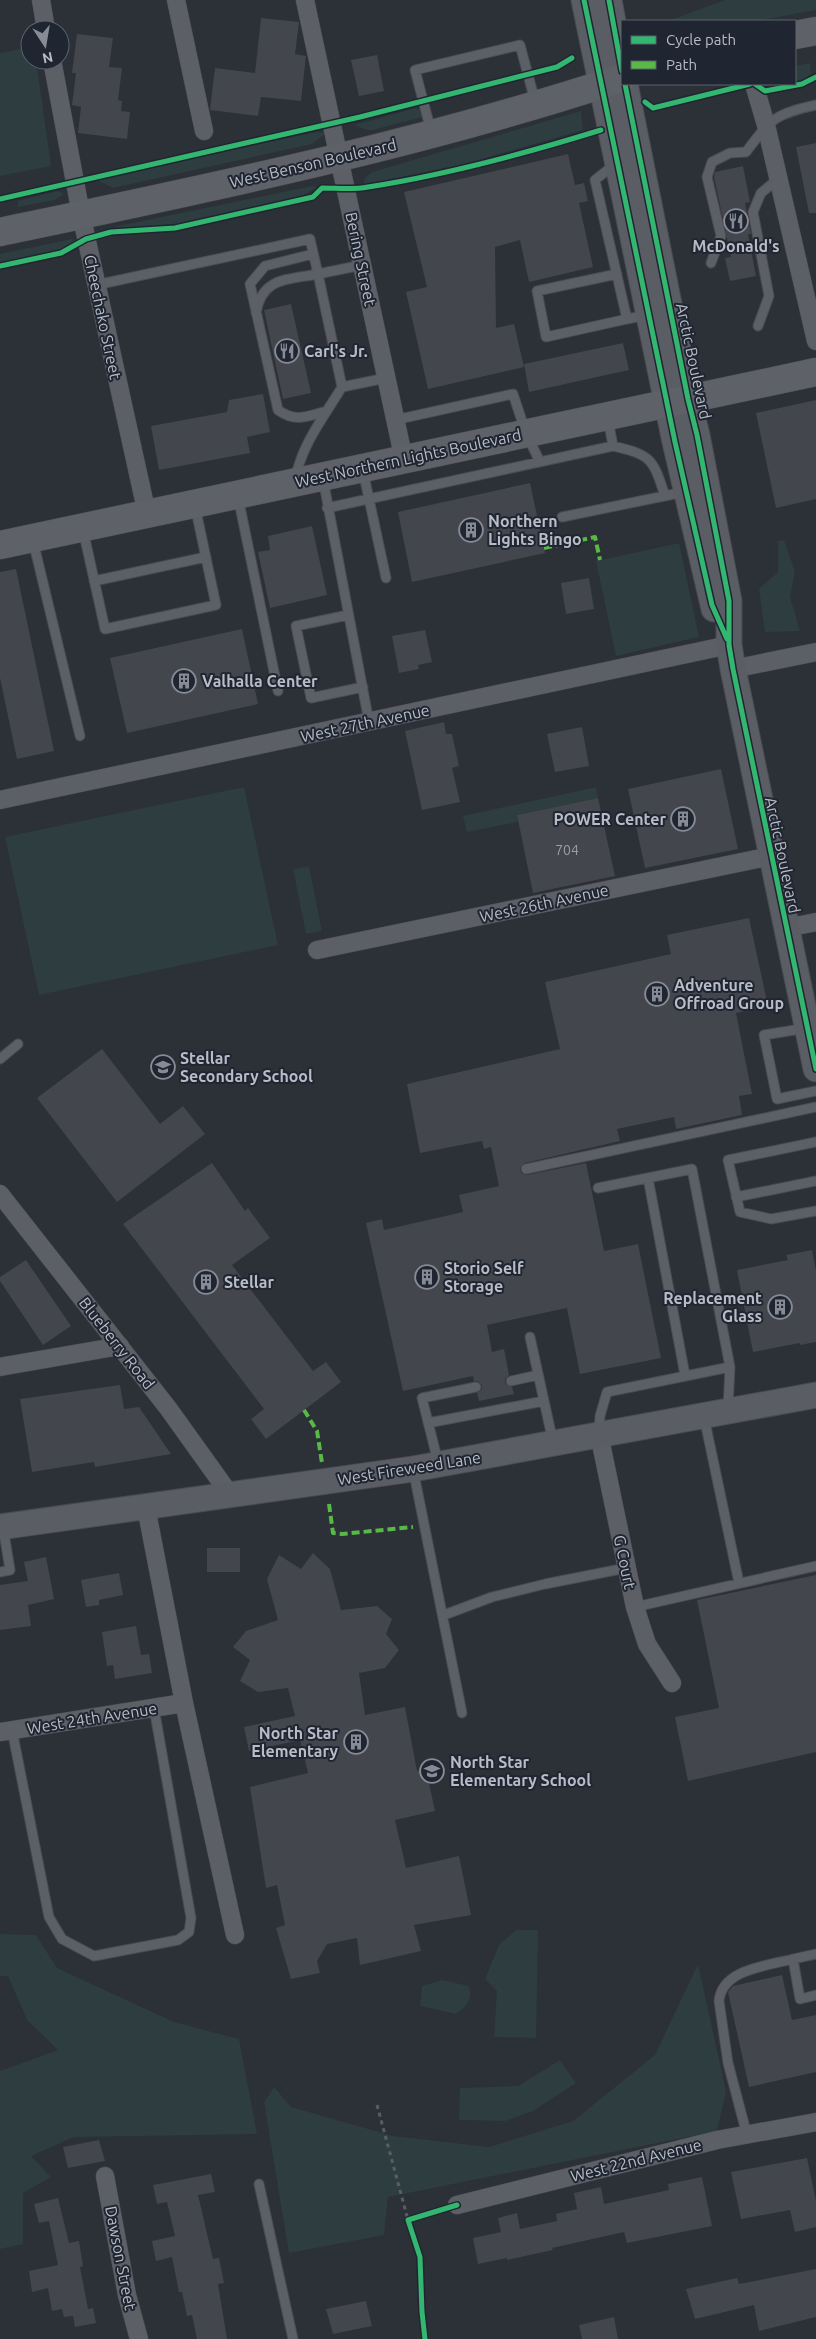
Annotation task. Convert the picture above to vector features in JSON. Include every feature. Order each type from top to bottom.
[{"type":"main road","name":"Arctic Boulevard","points":[[584,0],[618,79],[623,251],[638,317],[678,402],[697,435],[729,600],[731,657]]},
{"type":"main road","name":"Arctic Boulevard","points":[[609,0],[618,79],[678,402],[676,494],[731,657],[816,1069]]},
{"type":"main road","points":[[796,35],[816,31]]},
{"type":"main road","name":"West Benson Boulevard","points":[[0,232],[339,158],[432,134],[618,79]]},
{"type":"main road","name":"West Northern Lights Boulevard","points":[[0,545],[816,372]]},
{"type":"main road","name":"West Fireweed Lane","points":[[2,1527],[413,1469],[816,1395]]},
{"type":"street","points":[[41,0],[44,20]]},
{"type":"street","points":[[176,0],[204,131]]},
{"type":"street","name":"Bering Street","points":[[305,0],[404,460]]},
{"type":"street","name":"Cheechako Street","points":[[54,70],[81,214],[147,514]]},
{"type":"street","points":[[754,85],[766,125],[816,341]]},
{"type":"street","name":"West 27th Avenue","points":[[0,800],[369,722],[731,657],[816,652]]},
{"type":"street","name":"West 26th Avenue","points":[[317,950],[771,856]]},
{"type":"street","points":[[786,928],[816,922]]},
{"type":"street","name":"Blueberry Road","points":[[0,1194],[120,1346],[231,1496]]},
{"type":"street","points":[[0,1368],[120,1346]]},
{"type":"street","name":"G Court","points":[[599,1434],[634,1607],[647,1644],[672,1683]]},
{"type":"street","points":[[146,1507],[184,1703],[234,1935]]},
{"type":"street","name":"West 24th Avenue","points":[[6,1731],[184,1703]]},
{"type":"street","name":"West 22nd Avenue","points":[[457,2205],[608,2166],[747,2135],[816,2122]]},
{"type":"street","name":"Dawson Street","points":[[105,2176],[127,2294],[139,2339]]},
{"type":"lane","points":[[432,134],[415,70],[520,45],[536,104]]},
{"type":"lane","points":[[711,263],[721,236],[706,174],[712,162],[730,153],[746,152],[766,125],[786,112],[816,105]]},
{"type":"lane","points":[[758,326],[769,296],[753,212],[761,193],[778,178]]},
{"type":"lane","points":[[96,285],[310,239],[342,387],[312,433],[302,454],[294,482]]},
{"type":"lane","points":[[617,274],[537,291],[546,337],[638,317],[617,274],[623,251]]},
{"type":"lane","points":[[313,254],[265,266],[250,284],[278,410],[289,418],[328,411]]},
{"type":"lane","points":[[256,314],[258,300],[263,291],[273,283],[362,265]]},
{"type":"lane","points":[[342,387],[386,378]]},
{"type":"lane","points":[[395,420],[513,394],[526,434],[540,462]]},
{"type":"lane","points":[[608,416],[613,446]]},
{"type":"lane","points":[[327,508],[613,446],[638,452],[655,467],[676,494],[562,517]]},
{"type":"lane","points":[[363,468],[386,578]]},
{"type":"lane","points":[[322,476],[369,722]]},
{"type":"lane","points":[[238,494],[278,691]]},
{"type":"lane","points":[[83,527],[105,629],[216,605],[194,504]]},
{"type":"lane","points":[[32,538],[80,736]]},
{"type":"lane","points":[[94,581],[206,557]]},
{"type":"lane","points":[[348,615],[296,626],[312,698],[363,688]]},
{"type":"lane","points":[[807,1028],[764,1035],[777,1099],[816,1091]]},
{"type":"lane","points":[[0,1059],[18,1044]]},
{"type":"lane","points":[[526,1169],[816,1107]]},
{"type":"lane","points":[[816,1142],[728,1160],[740,1212],[771,1219],[816,1211]]},
{"type":"lane","points":[[598,1188],[692,1169],[730,1367],[716,1413],[739,1583]]},
{"type":"lane","points":[[648,1178],[685,1376]]},
{"type":"lane","points":[[736,1198],[816,1180]]},
{"type":"lane","points":[[530,1337],[553,1443]]},
{"type":"lane","points":[[599,1434],[600,1416],[607,1392],[730,1367]]},
{"type":"lane","points":[[511,1381],[538,1375]]},
{"type":"lane","points":[[438,1464],[422,1398],[476,1387]]},
{"type":"lane","points":[[428,1423],[544,1401]]},
{"type":"lane","points":[[413,1469],[444,1615],[462,1713]]},
{"type":"lane","points":[[0,1572],[10,1570],[2,1527]]},
{"type":"lane","points":[[634,1607],[816,1566]]},
{"type":"lane","points":[[444,1615],[492,1597],[626,1568]]},
{"type":"lane","points":[[6,1731],[49,1917],[62,1939],[94,1956],[178,1940],[189,1932],[191,1918],[154,1708]]},
{"type":"lane","points":[[747,2135],[728,2063],[719,2001],[720,1992],[727,1981],[741,1973],[816,1954]]},
{"type":"lane","points":[[792,1959],[800,1999],[816,1995]]},
{"type":"lane","points":[[259,2184],[293,2339]]},
{"type":"path","points":[[377,2105],[410,2226]]},
{"type":"path","points":[[408,2220],[416,2217]]},
{"type":"shaded area","points":[[725,0],[816,0],[816,10],[762,20],[671,20]]},
{"type":"shaded area","points":[[20,49],[20,70],[37,70],[51,166],[0,176],[0,53]]},
{"type":"shaded area","points":[[810,63],[811,74],[801,81],[796,82],[796,66]]},
{"type":"shaded area","points":[[416,108],[420,110],[422,117],[373,130],[367,130],[354,125]]},
{"type":"shaded area","points":[[581,111],[583,130],[464,164],[363,185],[365,178],[372,172]]},
{"type":"shaded area","points":[[317,132],[326,133],[312,144],[113,188],[95,179]]},
{"type":"shaded area","points":[[312,186],[317,187],[302,196],[183,223],[110,230],[118,226]]},
{"type":"shaded area","points":[[58,191],[64,194],[55,200],[18,207],[18,201]]},
{"type":"shaded area","points":[[72,239],[80,242],[60,250],[0,264],[0,254]]},
{"type":"shaded area","points":[[784,540],[795,572],[790,597],[800,631],[765,632],[759,589],[778,572],[778,541]]},
{"type":"shaded area","points":[[679,543],[699,637],[616,656],[596,561]]},
{"type":"shaded area","points":[[244,787],[278,945],[39,995],[5,837]]},
{"type":"shaded area","points":[[596,787],[598,798],[517,815],[518,822],[467,832],[463,816]]},
{"type":"shaded area","points":[[309,866],[322,931],[306,934],[293,869]]},
{"type":"shaded area","points":[[516,1930],[538,1930],[536,2038],[494,2037],[497,1991],[485,1979],[499,1945]]},
{"type":"shaded area","points":[[0,1934],[36,1935],[57,1968],[174,2022],[239,2039],[257,2134],[74,2137],[31,2156],[51,2177],[23,2193],[23,2244],[0,2249],[0,2071],[58,2050],[27,2020],[8,1976],[0,1976]]},
{"type":"shaded area","points":[[698,1964],[726,2091],[717,2131],[388,2197],[384,2235],[289,2253],[264,2102],[274,2087],[291,2107],[393,2136],[489,2147],[573,2121],[655,2055]]},
{"type":"shaded area","points":[[442,1980],[469,1986],[470,1995],[468,2002],[456,2014],[420,2006],[422,1986]]},
{"type":"shaded area","points":[[560,2060],[576,2083],[533,2111],[505,2121],[459,2120],[460,2088],[518,2086]]},
{"type":"building","points":[[261,18],[299,22],[295,54],[306,56],[301,101],[261,97],[258,116],[210,110],[215,68],[255,73]]},
{"type":"building","points":[[77,34],[113,38],[109,67],[122,68],[118,100],[122,101],[121,111],[130,112],[127,139],[78,133],[81,107],[72,105],[76,73],[72,73]]},
{"type":"building","points":[[377,55],[384,91],[359,96],[351,60]]},
{"type":"building","points":[[816,143],[816,213],[809,213],[796,147]]},
{"type":"building","points":[[568,154],[575,185],[584,183],[588,201],[579,203],[593,267],[529,282],[520,240],[495,247],[496,328],[514,324],[524,367],[428,389],[406,292],[427,287],[404,192]]},
{"type":"building","name":"McDonald's","points":[[743,166],[750,202],[745,203],[751,234],[748,234],[756,276],[730,281],[725,258],[731,257],[714,177],[715,172]]},
{"type":"building","name":"Carl's Jr.","points":[[291,304],[311,393],[283,399],[264,310]]},
{"type":"building","points":[[623,343],[629,370],[529,392],[524,364]]},
{"type":"building","points":[[263,394],[270,432],[247,437],[250,453],[159,470],[151,426],[227,412],[229,400]]},
{"type":"building","points":[[816,400],[816,499],[776,508],[756,413]]},
{"type":"building","name":"Northern Lights Bingo","points":[[530,483],[545,553],[412,582],[398,512]]},
{"type":"building","points":[[312,526],[327,595],[270,608],[258,552],[270,550],[268,536]]},
{"type":"building","points":[[16,569],[54,751],[17,759],[0,678],[0,572]]},
{"type":"building","points":[[589,578],[594,609],[566,614],[561,583]]},
{"type":"building","name":"Valhalla Center","points":[[242,629],[258,704],[127,733],[110,658]]},
{"type":"building","points":[[425,630],[432,662],[418,665],[419,669],[399,673],[392,636]]},
{"type":"building","points":[[444,722],[446,734],[452,734],[459,766],[452,768],[460,802],[422,810],[405,731]]},
{"type":"building","points":[[582,727],[589,766],[555,772],[547,734]]},
{"type":"building","name":"POWER Center","points":[[721,769],[738,849],[645,868],[628,789]]},
{"type":"building","points":[[598,798],[615,876],[533,893],[517,815]]},
{"type":"building","points":[[749,918],[768,1006],[736,1013],[752,1094],[739,1096],[742,1115],[676,1129],[674,1117],[617,1129],[620,1141],[525,1163],[520,1168],[521,1173],[527,1175],[586,1163],[604,1251],[638,1244],[661,1358],[580,1374],[567,1308],[487,1325],[492,1352],[504,1349],[509,1375],[505,1379],[505,1383],[512,1387],[514,1394],[479,1401],[477,1393],[482,1389],[482,1385],[478,1381],[474,1381],[473,1376],[403,1391],[366,1223],[382,1219],[384,1230],[463,1212],[459,1195],[499,1186],[491,1147],[484,1149],[482,1141],[420,1153],[407,1084],[560,1049],[545,982],[671,954],[667,935]]},
{"type":"building","points":[[102,1049],[160,1124],[183,1106],[205,1134],[117,1202],[37,1098]]},
{"type":"building","points":[[212,1163],[245,1211],[248,1208],[270,1238],[232,1265],[313,1371],[326,1362],[341,1382],[266,1439],[251,1419],[264,1409],[123,1224]]},
{"type":"building","name":"Replacement Glass","points":[[812,1250],[816,1271],[816,1342],[800,1345],[800,1343],[753,1352],[737,1270],[788,1260],[786,1255]]},
{"type":"building","points":[[26,1260],[71,1326],[43,1345],[0,1281],[0,1277]]},
{"type":"building","points":[[120,1385],[124,1409],[139,1407],[171,1454],[95,1467],[94,1462],[32,1472],[20,1399]]},
{"type":"building","points":[[207,1548],[240,1548],[240,1572],[207,1572]]},
{"type":"building","name":"North Star Elementary","points":[[313,1553],[330,1569],[341,1610],[377,1606],[392,1619],[386,1634],[399,1650],[385,1668],[359,1673],[365,1715],[405,1707],[417,1771],[426,1769],[435,1811],[395,1820],[406,1868],[459,1856],[471,1915],[414,1925],[421,1951],[360,1965],[357,1938],[327,1944],[317,1961],[320,1973],[291,1979],[276,1928],[285,1925],[277,1885],[266,1888],[250,1787],[308,1773],[300,1740],[249,1751],[244,1727],[295,1716],[288,1688],[258,1692],[240,1681],[250,1660],[233,1647],[246,1631],[278,1620],[267,1579],[279,1555],[301,1569]]},
{"type":"building","points":[[46,1557],[54,1599],[28,1605],[31,1626],[0,1630],[0,1585],[28,1581],[24,1562]]},
{"type":"building","points":[[119,1573],[123,1595],[99,1600],[99,1605],[86,1607],[81,1580]]},
{"type":"building","points":[[816,1575],[816,1752],[688,1781],[675,1717],[719,1708],[697,1600]]},
{"type":"building","points":[[136,1626],[141,1655],[149,1654],[152,1673],[115,1679],[113,1665],[107,1666],[102,1632]]},
{"type":"building","points":[[782,1975],[792,2020],[816,2015],[816,2072],[749,2087],[728,1992],[733,1986]]},
{"type":"building","points":[[99,2140],[105,2161],[68,2168],[63,2147]]},
{"type":"building","points":[[807,2158],[816,2201],[816,2227],[795,2232],[790,2210],[741,2219],[731,2172]]},
{"type":"building","points":[[211,2174],[215,2192],[198,2195],[213,2259],[219,2258],[224,2283],[218,2284],[227,2339],[197,2339],[192,2315],[187,2316],[182,2292],[179,2292],[172,2257],[156,2261],[152,2241],[175,2236],[167,2202],[157,2204],[153,2185]]},
{"type":"building","points":[[702,2177],[712,2226],[627,2243],[624,2232],[552,2248],[553,2250],[478,2264],[473,2238],[501,2232],[498,2218],[517,2213],[520,2229],[557,2221],[556,2214],[577,2209],[574,2193],[601,2187],[604,2204],[669,2190],[668,2184]]},
{"type":"building","points":[[58,2198],[69,2243],[79,2241],[83,2266],[80,2267],[88,2309],[93,2308],[96,2323],[75,2327],[73,2316],[64,2317],[62,2309],[52,2311],[48,2288],[32,2292],[29,2271],[58,2265],[49,2221],[39,2223],[34,2204]]},
{"type":"building","points":[[816,2269],[816,2317],[759,2331],[754,2305],[695,2319],[686,2289],[737,2278],[739,2284]]},
{"type":"building","points":[[366,2301],[372,2326],[333,2334],[326,2309]]},
{"type":"building","points":[[614,2317],[618,2339],[582,2339],[579,2325]]},
{"type":"marked path","points":[[544,548],[595,537],[600,560]]},
{"type":"marked path","points":[[304,1410],[317,1431],[322,1463]]},
{"type":"marked path","points":[[329,1504],[333,1533],[342,1534],[413,1527]]},
{"type":"cycle path","points":[[584,0],[675,442],[712,605],[727,639]]},
{"type":"cycle path","points":[[609,0],[621,66]]},
{"type":"cycle path","points":[[0,199],[360,117],[557,67],[572,58]]},
{"type":"cycle path","points":[[756,85],[765,91],[802,84],[816,77]]},
{"type":"cycle path","points":[[625,85],[729,601],[729,645],[733,669],[816,1069]]},
{"type":"cycle path","points":[[645,102],[653,108],[746,85]]},
{"type":"cycle path","points":[[0,266],[61,253],[86,239],[111,232],[175,228],[313,197],[322,188],[362,188],[456,170],[601,130]]},
{"type":"cycle path","points":[[425,2339],[420,2257],[408,2220],[457,2205]]},
{"type":"place","name":"McDonald's","points":[[736,221]]},
{"type":"place","name":"Carl's Jr.","points":[[287,351]]},
{"type":"place","name":"Northern Lights Bingo","points":[[471,530]]},
{"type":"place","name":"Valhalla Center","points":[[184,681]]},
{"type":"place","name":"POWER Center","points":[[683,819]]},
{"type":"place","name":"Adventure Offroad Group","points":[[657,994]]},
{"type":"place","name":"Stellar Secondary School","points":[[163,1067]]},
{"type":"place","name":"Storio Self Storage","points":[[427,1277]]},
{"type":"place","name":"Stellar","points":[[206,1282]]},
{"type":"place","name":"Replacement Glass","points":[[780,1307]]},
{"type":"place","name":"North Star Elementary","points":[[356,1742]]},
{"type":"place","name":"North Star Elementary School","points":[[432,1771]]}]
